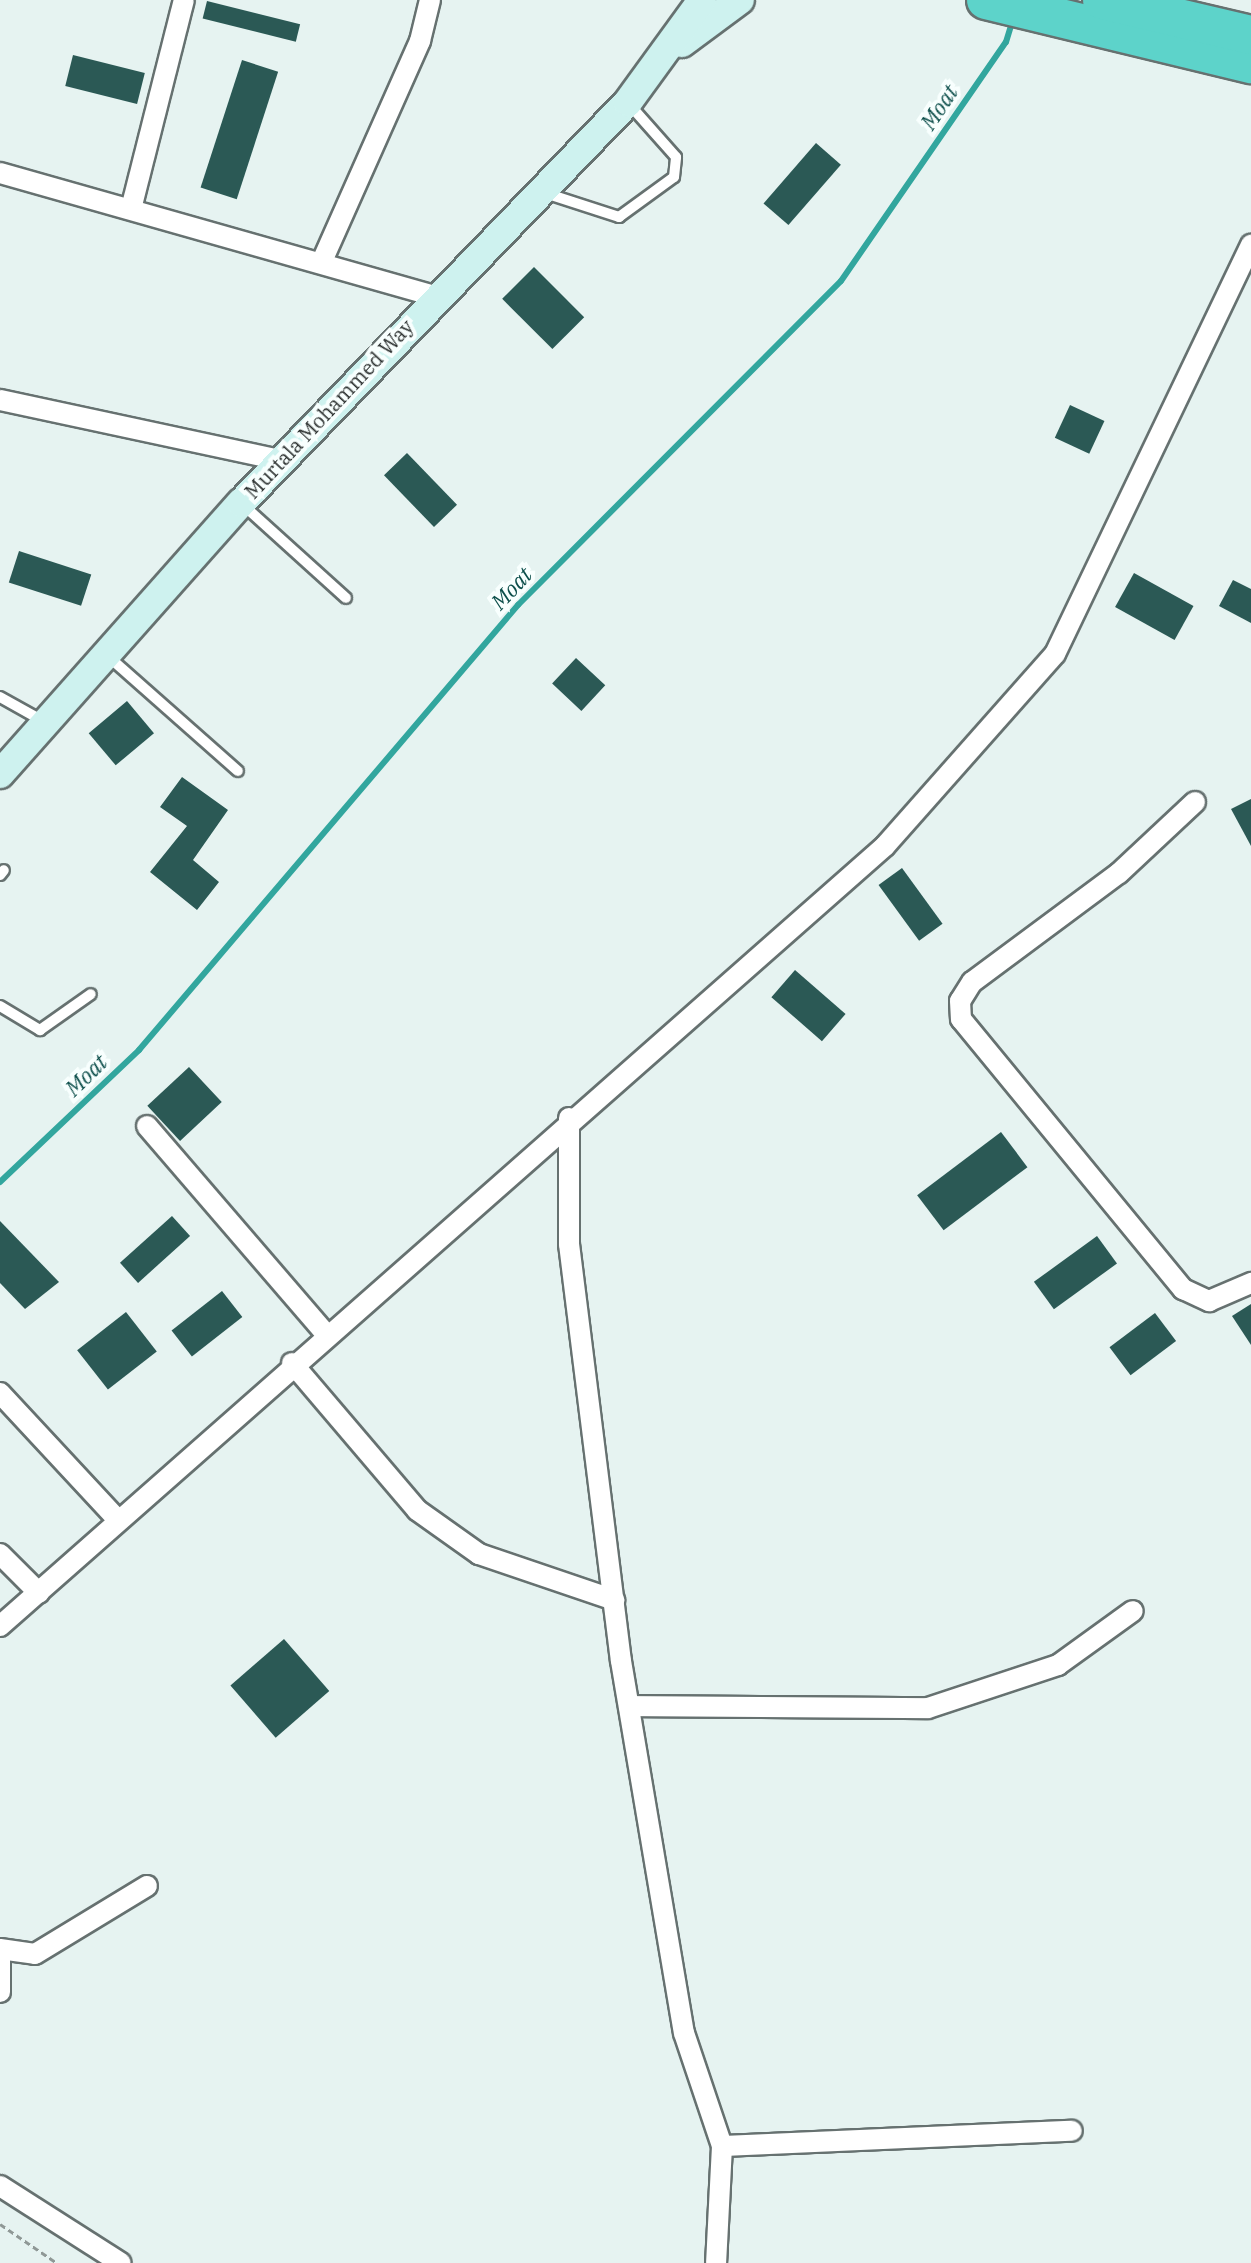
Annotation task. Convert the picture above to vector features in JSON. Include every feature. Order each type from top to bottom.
[{"type":"highway","points":[[986,0],[1251,64]]},
{"type":"highway","points":[[1102,0],[1251,35]]},
{"type":"street","points":[[132,205],[184,0]]},
{"type":"street","points":[[323,259],[420,41],[430,0]]},
{"type":"street","points":[[669,53],[702,0]]},
{"type":"street","points":[[669,53],[740,0]]},
{"type":"street","name":"Murtala Mohammed Way","points":[[1,769],[109,657],[281,460],[436,296],[543,192],[628,102],[669,53]]},
{"type":"street","points":[[0,173],[132,205],[323,259],[436,296]]},
{"type":"street","points":[[0,1626],[325,1333],[885,846],[1055,654],[1251,245]]},
{"type":"street","points":[[0,400],[281,460]]},
{"type":"street","points":[[1195,802],[1119,873],[972,982],[960,1001],[961,1019],[1183,1289],[1209,1301],[1251,1283]]},
{"type":"street","points":[[569,1118],[569,1244],[629,1706],[684,2033],[722,2146],[716,2263]]},
{"type":"street","points":[[147,1126],[325,1333]]},
{"type":"street","points":[[292,1363],[417,1510],[479,1554],[614,1600]]},
{"type":"street","points":[[0,1393],[118,1520]]},
{"type":"street","points":[[0,1554],[39,1593]]},
{"type":"street","points":[[629,1706],[928,1708],[1058,1665],[1133,1611]]},
{"type":"street","points":[[0,1949],[35,1954],[147,1886]]},
{"type":"street","points":[[0,1957],[0,1992]]},
{"type":"street","points":[[722,2146],[1072,2131]]},
{"type":"street","points":[[0,2186],[121,2263]]},
{"type":"lane","points":[[543,192],[619,217],[674,177],[676,157],[628,102]]},
{"type":"lane","points":[[241,503],[346,598]]},
{"type":"lane","points":[[109,657],[238,771]]},
{"type":"lane","points":[[0,697],[44,721]]},
{"type":"lane","points":[[0,1006],[40,1030],[91,994]]},
{"type":"path","points":[[0,2224],[57,2263]]},
{"type":"building","points":[[207,1],[300,24],[296,42],[203,18]]},
{"type":"building","points":[[73,55],[145,73],[137,104],[65,86]]},
{"type":"building","points":[[242,60],[278,72],[237,199],[201,187]]},
{"type":"building","points":[[816,143],[841,165],[788,225],[764,203]]},
{"type":"building","points":[[534,267],[584,317],[552,349],[502,299]]},
{"type":"building","points":[[1070,405],[1104,421],[1089,454],[1055,438]]},
{"type":"building","points":[[407,453],[457,505],[434,527],[384,475]]},
{"type":"building","points":[[19,551],[91,574],[81,606],[9,582]]},
{"type":"building","points":[[1134,573],[1193,606],[1175,640],[1115,607]]},
{"type":"building","points":[[1233,580],[1251,589],[1251,623],[1219,606]]},
{"type":"building","points":[[576,658],[605,685],[581,711],[552,684]]},
{"type":"building","points":[[127,701],[154,733],[116,765],[89,733]]},
{"type":"building","points":[[182,777],[228,810],[193,860],[219,882],[197,910],[150,872],[187,826],[160,807]]},
{"type":"building","points":[[1251,799],[1251,846],[1231,809]]},
{"type":"building","points":[[902,868],[943,924],[919,941],[879,885]]},
{"type":"building","points":[[795,970],[846,1014],[822,1041],[771,997]]},
{"type":"building","points":[[189,1067],[222,1102],[180,1141],[147,1106]]},
{"type":"building","points":[[1001,1132],[1027,1167],[944,1230],[917,1195]]},
{"type":"building","points":[[172,1216],[190,1236],[138,1283],[120,1263]]},
{"type":"building","points":[[0,1221],[59,1282],[25,1309],[0,1283]]},
{"type":"building","points":[[1097,1236],[1117,1264],[1054,1309],[1034,1282]]},
{"type":"building","points":[[222,1291],[242,1317],[192,1356],[172,1330]]},
{"type":"building","points":[[1251,1304],[1251,1345],[1232,1316]]},
{"type":"building","points":[[126,1312],[157,1351],[108,1390],[77,1350]]},
{"type":"building","points":[[1155,1313],[1176,1341],[1131,1375],[1109,1347]]},
{"type":"building","points":[[284,1639],[329,1691],[276,1738],[230,1686]]},
{"type":"waterway","name":"Moat","points":[[0,1182],[139,1050],[518,605],[841,281],[1006,42],[1013,19]]}]
